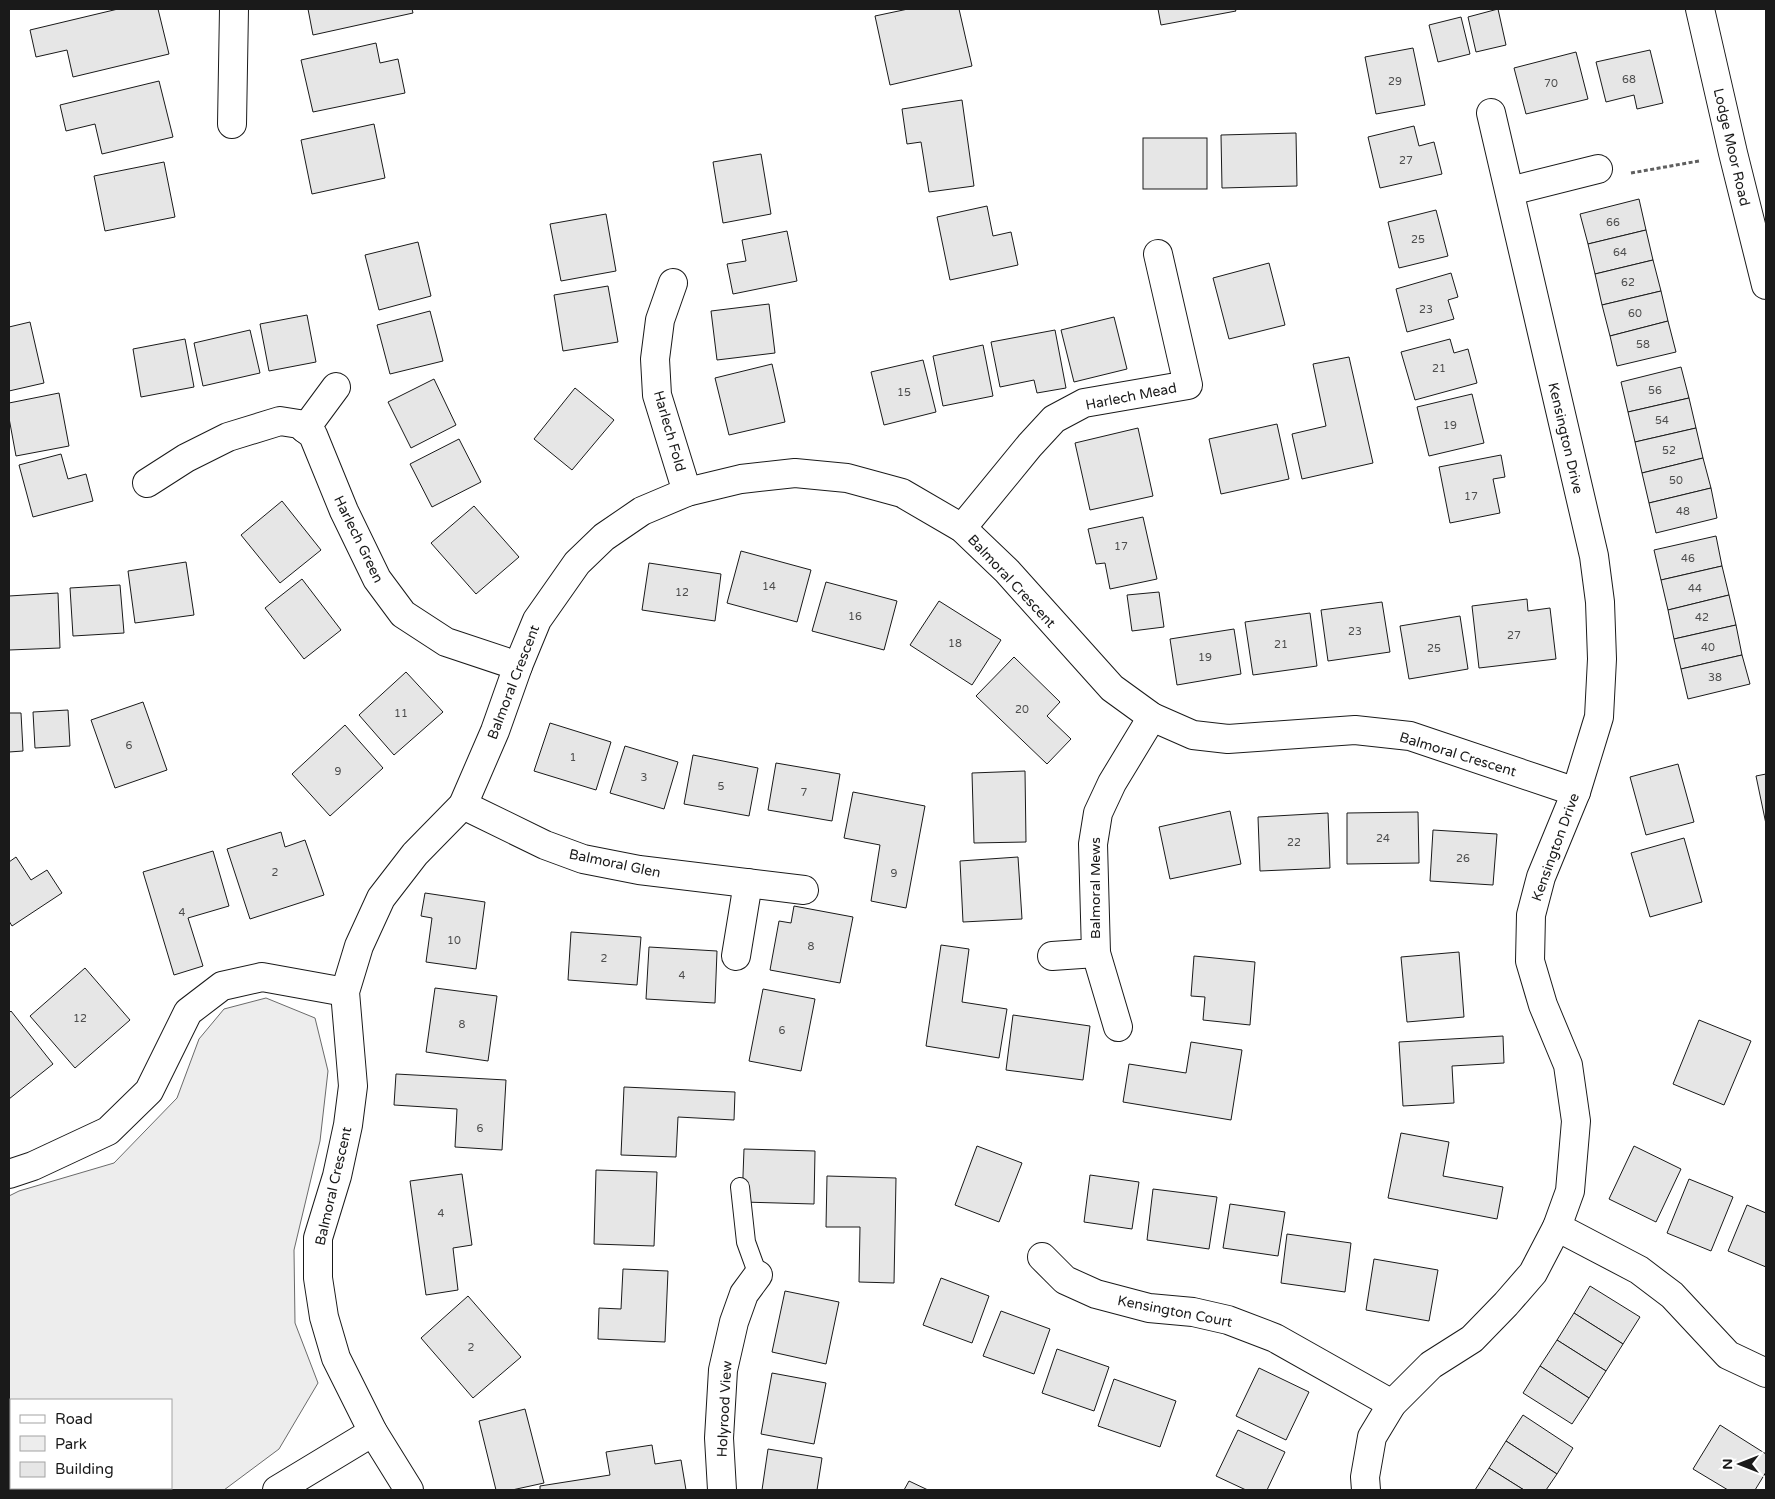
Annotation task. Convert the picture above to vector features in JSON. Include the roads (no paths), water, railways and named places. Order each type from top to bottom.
[{"type":"street","points":[[232,124],[234,9]]},
{"type":"street","name":"Lodge Moor Road","points":[[1700,9],[1766,285]]},
{"type":"street","name":"Kensington Drive","points":[[1366,1490],[1365,1477],[1372,1437],[1392,1404],[1431,1365],[1472,1339],[1533,1273],[1557,1227],[1570,1191],[1576,1121],[1568,1065],[1544,1005],[1530,961],[1531,915],[1541,877],[1576,792],[1599,717],[1602,659],[1600,602],[1594,556],[1491,113]]},
{"type":"street","points":[[1510,191],[1598,168]]},
{"type":"street","name":"Harlech Mead","points":[[962,528],[1030,445],[1054,419],[1084,403],[1188,385],[1158,254]]},
{"type":"street","name":"Harlech Fold","points":[[673,283],[660,320],[655,359],[657,395],[687,492]]},
{"type":"street","points":[[147,483],[186,458],[228,437],[280,421],[299,424],[305,429],[336,386]]},
{"type":"street","name":"Harlech Green","points":[[305,429],[313,435],[344,511],[377,579],[403,614],[446,642],[518,666]]},
{"type":"street","name":"Balmoral Crescent","points":[[409,1490],[373,1432],[336,1358],[324,1317],[318,1278],[318,1238],[337,1176],[348,1125],[353,1086],[345,992],[359,946],[380,898],[415,854],[463,805],[495,731],[537,620],[577,563],[604,537],[642,511],[687,492],[741,479],[795,473],[847,478],[902,493],[962,528],[1007,571],[1112,688],[1152,718],[1194,735],[1228,739],[1355,730],[1410,736],[1576,792]]},
{"type":"street","name":"Balmoral Mews","points":[[1118,1027],[1096,953],[1093,844],[1098,813],[1112,784],[1152,718]]},
{"type":"street","name":"Balmoral Glen","points":[[463,805],[545,845],[583,859],[639,870],[804,890]]},
{"type":"street","points":[[736,956],[748,883]]},
{"type":"street","name":"Balmoral Mews","points":[[1052,956],[1096,953]]},
{"type":"street","points":[[9,1174],[32,1166],[108,1131],[149,1091],[188,1012],[222,986],[262,977],[345,992]]},
{"type":"street","points":[[1557,1227],[1639,1270],[1672,1295],[1728,1354],[1766,1373]]},
{"type":"street","name":"Kensington Court","points":[[1042,1257],[1065,1280],[1096,1294],[1149,1308],[1193,1312],[1228,1320],[1275,1338],[1392,1404]]},
{"type":"street","name":"Holyrood View","points":[[722,1490],[719,1438],[723,1370],[734,1322],[744,1294],[758,1275]]},
{"type":"street","points":[[277,1490],[373,1432]]},
{"type":"lane","points":[[740,1187],[746,1242],[758,1275]]}]
